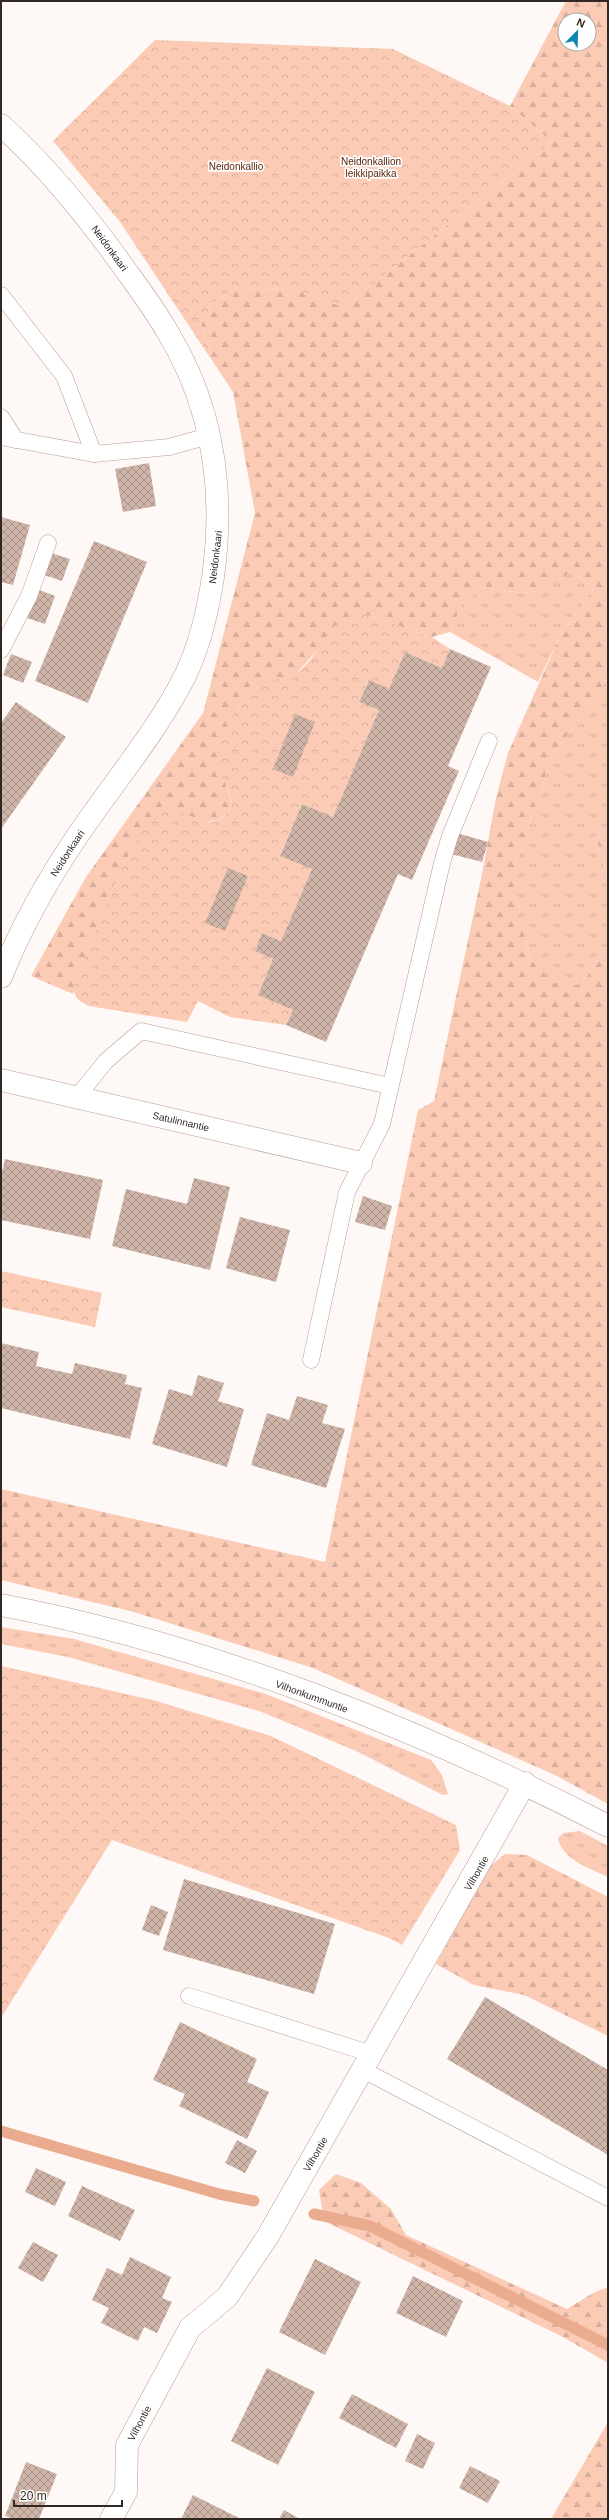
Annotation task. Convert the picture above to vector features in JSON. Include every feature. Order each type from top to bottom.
[{"type":"street","name":"Neidonkaari","points":[[1,125],[78,205],[164,326],[193,382],[209,436],[217,484],[218,538],[209,604],[198,642],[186,675],[150,735],[78,835],[38,900],[13,947],[1,977]]},
{"type":"street","name":"Satulinnantie","points":[[1,1080],[361,1163]]},
{"type":"street","name":"Vilhonkummuntie","points":[[1,1605],[57,1616],[220,1662],[371,1718],[525,1784],[608,1826]]},
{"type":"street","name":"Vilhontie","points":[[111,2519],[126,2492],[127,2445],[190,2328],[227,2297],[268,2236],[525,1784]]},
{"type":"lane","points":[[1,295],[64,376],[94,454]]},
{"type":"lane","points":[[1,417],[8,439],[94,454],[169,447],[209,436]]},
{"type":"lane","points":[[1,650],[29,596],[48,543]]},
{"type":"lane","points":[[311,1360],[347,1192],[382,1124],[442,862],[450,836],[489,741]]},
{"type":"lane","points":[[77,1097],[106,1061],[141,1031],[390,1086]]},
{"type":"lane","points":[[189,1996],[368,2062],[608,2198]]},
{"type":"green space","points":[[566,1],[608,1],[608,679],[552,757],[516,864],[516,896],[530,958],[554,983],[581,985],[605,951],[608,951],[608,1804],[555,1775],[313,1668],[134,1612],[1,1580],[1,1489],[325,1562],[418,1110],[434,1101],[482,874],[496,798],[508,753],[560,636],[594,589],[572,571],[549,586],[530,592],[483,587],[461,606],[450,632],[432,637],[367,615],[319,648],[296,674],[263,683],[238,708],[220,745],[218,761],[232,803],[224,816],[215,821],[205,821],[173,812],[162,814],[150,822],[138,839],[114,885],[73,994],[31,976],[86,877],[203,713],[255,513],[233,392],[213,362],[201,325],[212,303],[236,289],[296,290],[344,307],[552,142],[510,106],[557,18],[557,52],[597,52],[597,12],[560,12]]},
{"type":"green space","name":"Neidonkallio","points":[[155,40],[393,49],[510,106],[552,142],[344,307],[296,290],[236,289],[212,303],[201,325],[213,362],[120,222],[53,141]]},
{"type":"green space","points":[[572,571],[594,589],[560,636],[538,682],[450,632],[461,606],[483,587],[530,592],[549,586]]},
{"type":"green space","points":[[367,615],[432,637],[450,649],[442,668],[405,652],[389,689],[368,681],[359,702],[379,710],[333,817],[302,804],[280,855],[312,869],[281,941],[262,933],[255,951],[273,959],[258,995],[293,1010],[286,1025],[230,1017],[198,1001],[187,1022],[89,1006],[77,999],[74,986],[101,917],[115,882],[145,827],[150,821],[162,814],[174,812],[206,821],[216,821],[224,816],[232,803],[219,767],[218,753],[226,730],[240,706],[256,687],[264,682],[289,676],[303,668],[311,659],[329,632],[343,620]]},
{"type":"green space","points":[[608,679],[608,827],[596,835],[608,882],[608,951],[605,951],[581,985],[554,984],[530,958],[516,896],[516,864],[552,757]]},
{"type":"green space","points":[[608,827],[608,882],[596,835]]},
{"type":"green space","points":[[1,1271],[102,1293],[95,1327],[1,1307]]},
{"type":"green space","points":[[1,1627],[74,1639],[266,1694],[431,1760],[442,1775],[448,1794],[443,1795],[354,1750],[259,1711],[68,1657],[1,1644]]},
{"type":"green space","points":[[1,1666],[153,1700],[271,1736],[456,1825],[460,1850],[402,1945],[389,1938],[112,1840],[1,2018]]},
{"type":"green space","points":[[580,1831],[608,1846],[608,1877],[585,1867],[571,1858],[561,1846],[558,1838],[563,1833]]},
{"type":"green space","points":[[505,1854],[527,1855],[608,1897],[608,2036],[524,1995],[474,1985],[436,1964],[489,1867]]},
{"type":"green space","points":[[336,2174],[361,2183],[391,2209],[406,2235],[567,2309],[593,2293],[608,2287],[608,2363],[563,2337],[324,2221],[319,2190]]},
{"type":"green space","points":[[608,2422],[608,2519],[551,2519]]},
{"type":"building","points":[[149,463],[156,506],[123,512],[115,469]]},
{"type":"building","points":[[1,517],[30,525],[13,585],[1,582]]},
{"type":"building","points":[[94,541],[147,562],[88,703],[35,681]]},
{"type":"building","points":[[48,552],[70,559],[62,581],[41,574]]},
{"type":"building","points":[[37,589],[55,596],[45,624],[27,618]]},
{"type":"building","points":[[450,649],[491,667],[448,766],[459,771],[412,880],[398,874],[326,1042],[286,1025],[293,1010],[258,995],[273,959],[255,951],[262,933],[281,941],[312,869],[280,856],[302,804],[333,817],[379,710],[359,702],[369,680],[389,689],[405,652],[442,668]]},
{"type":"building","points":[[11,654],[32,662],[23,683],[3,675]]},
{"type":"building","points":[[16,702],[66,737],[1,829],[1,723]]},
{"type":"building","points":[[295,714],[315,722],[293,777],[273,769]]},
{"type":"building","points":[[457,833],[488,842],[482,862],[451,854]]},
{"type":"building","points":[[228,868],[248,876],[225,931],[205,923]]},
{"type":"building","points":[[5,1159],[103,1180],[90,1239],[1,1220],[1,1177]]},
{"type":"building","points":[[194,1178],[230,1187],[210,1270],[112,1246],[126,1189],[187,1204]]},
{"type":"building","points":[[363,1196],[392,1206],[385,1230],[355,1222]]},
{"type":"building","points":[[240,1217],[290,1230],[276,1282],[226,1268]]},
{"type":"building","points":[[1,1343],[39,1352],[36,1366],[72,1374],[75,1363],[127,1375],[125,1384],[142,1388],[130,1439],[1,1408]]},
{"type":"building","points":[[198,1375],[224,1383],[218,1401],[244,1409],[227,1467],[152,1444],[169,1389],[192,1396]]},
{"type":"building","points":[[297,1396],[328,1405],[322,1423],[345,1429],[326,1488],[251,1465],[267,1413],[289,1420]]},
{"type":"building","points":[[184,1879],[335,1924],[314,1994],[163,1950]]},
{"type":"building","points":[[151,1905],[168,1912],[159,1936],[142,1930]]},
{"type":"building","points":[[485,1997],[608,2070],[608,2155],[447,2059]]},
{"type":"building","points":[[180,2022],[257,2059],[247,2082],[269,2092],[247,2139],[179,2106],[185,2094],[153,2080]]},
{"type":"building","points":[[237,2140],[257,2151],[245,2173],[225,2163]]},
{"type":"building","points":[[36,2168],[66,2182],[55,2206],[25,2192]]},
{"type":"building","points":[[82,2186],[135,2210],[120,2241],[68,2216]]},
{"type":"building","points":[[33,2242],[58,2255],[43,2282],[18,2268]]},
{"type":"building","points":[[130,2257],[171,2277],[162,2298],[172,2302],[157,2333],[144,2327],[138,2341],[101,2323],[109,2308],[92,2300],[107,2268],[122,2275]]},
{"type":"building","points":[[315,2259],[361,2282],[325,2355],[279,2332]]},
{"type":"building","points":[[413,2276],[463,2301],[446,2337],[396,2313]]},
{"type":"building","points":[[267,2368],[315,2392],[278,2465],[231,2441]]},
{"type":"building","points":[[352,2394],[408,2424],[396,2448],[339,2418]]},
{"type":"building","points":[[417,2434],[435,2443],[423,2469],[405,2461]]},
{"type":"building","points":[[26,2462],[57,2474],[39,2519],[14,2519],[5,2516]]},
{"type":"building","points":[[470,2466],[500,2481],[488,2503],[459,2488]]},
{"type":"building","points":[[193,2495],[241,2519],[181,2519]]},
{"type":"building","points":[[284,2510],[300,2519],[279,2519]]},
{"type":"waterway","points":[[1,2131],[219,2194],[254,2201]]},
{"type":"waterway","points":[[314,2214],[370,2226],[608,2345]]},
{"type":"park label","name":"Neidonkallion leikkipaikka","points":[[371,166]]}]
